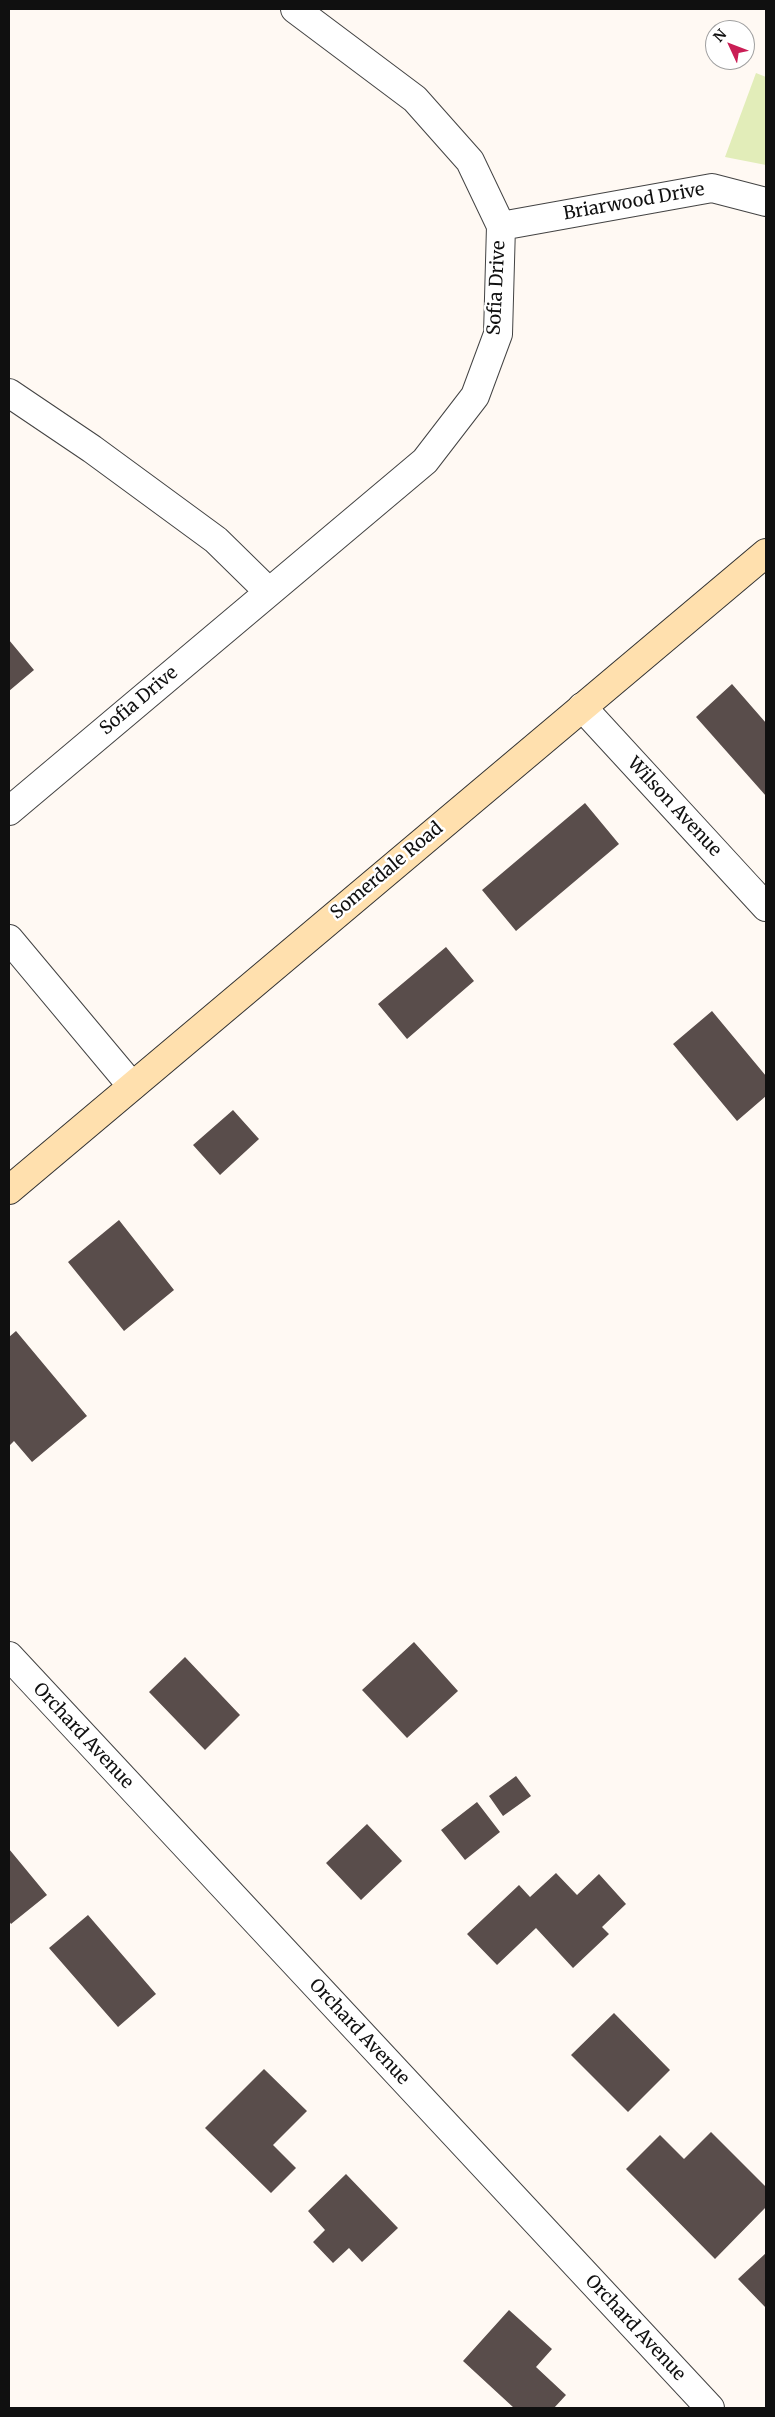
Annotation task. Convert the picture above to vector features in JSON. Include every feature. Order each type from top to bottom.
[{"type":"main road","name":"Somerdale Road","points":[[9,1190],[766,553]]},
{"type":"street","name":"Sofia Drive","points":[[9,811],[268,591],[425,461],[475,396],[498,334],[501,226],[470,161],[415,99],[295,9]]},
{"type":"street","name":"Briarwood Drive","points":[[501,226],[712,188],[766,202]]},
{"type":"street","points":[[9,393],[92,449],[216,540],[268,591]]},
{"type":"street","name":"Wilson Avenue","points":[[582,707],[766,907]]},
{"type":"street","points":[[9,939],[132,1086]]},
{"type":"street","name":"Orchard Avenue","points":[[9,1656],[710,2408]]},
{"type":"green space","points":[[756,73],[766,77],[766,165],[725,157]]},
{"type":"building","points":[[9,640],[34,670],[9,691]]},
{"type":"building","points":[[732,684],[766,723],[766,796],[696,717]]},
{"type":"building","points":[[585,803],[619,844],[516,931],[482,890]]},
{"type":"building","points":[[446,947],[474,981],[407,1039],[378,1004]]},
{"type":"building","points":[[712,1011],[766,1076],[766,1096],[737,1121],[673,1044]]},
{"type":"building","points":[[233,1110],[259,1139],[220,1175],[193,1145]]},
{"type":"building","points":[[119,1220],[174,1290],[124,1331],[68,1262]]},
{"type":"building","points":[[16,1331],[87,1416],[32,1462],[14,1441],[9,1446],[9,1337]]},
{"type":"building","points":[[414,1642],[458,1691],[407,1738],[362,1690]]},
{"type":"building","points":[[185,1657],[240,1715],[205,1750],[149,1692]]},
{"type":"building","points":[[516,1776],[531,1796],[503,1816],[489,1796]]},
{"type":"building","points":[[477,1802],[500,1832],[465,1860],[441,1830]]},
{"type":"building","points":[[367,1824],[402,1861],[361,1900],[326,1863]]},
{"type":"building","points":[[9,1849],[47,1895],[11,1924],[9,1921]]},
{"type":"building","points":[[556,1873],[577,1895],[599,1874],[626,1904],[602,1927],[609,1934],[573,1968],[536,1928],[497,1965],[467,1934],[519,1885],[530,1897]]},
{"type":"building","points":[[88,1915],[156,1994],[118,2027],[49,1948]]},
{"type":"building","points":[[614,2013],[670,2070],[628,2112],[571,2055]]},
{"type":"building","points":[[264,2069],[307,2111],[273,2145],[296,2168],[271,2193],[205,2128]]},
{"type":"building","points":[[711,2132],[766,2187],[766,2207],[715,2259],[626,2169],[660,2135],[684,2159]]},
{"type":"building","points":[[346,2174],[398,2228],[362,2262],[349,2248],[333,2263],[313,2242],[325,2230],[308,2211]]},
{"type":"building","points":[[766,2253],[766,2308],[738,2279]]},
{"type":"building","points":[[509,2310],[552,2349],[536,2367],[566,2395],[554,2408],[514,2408],[463,2361]]}]
